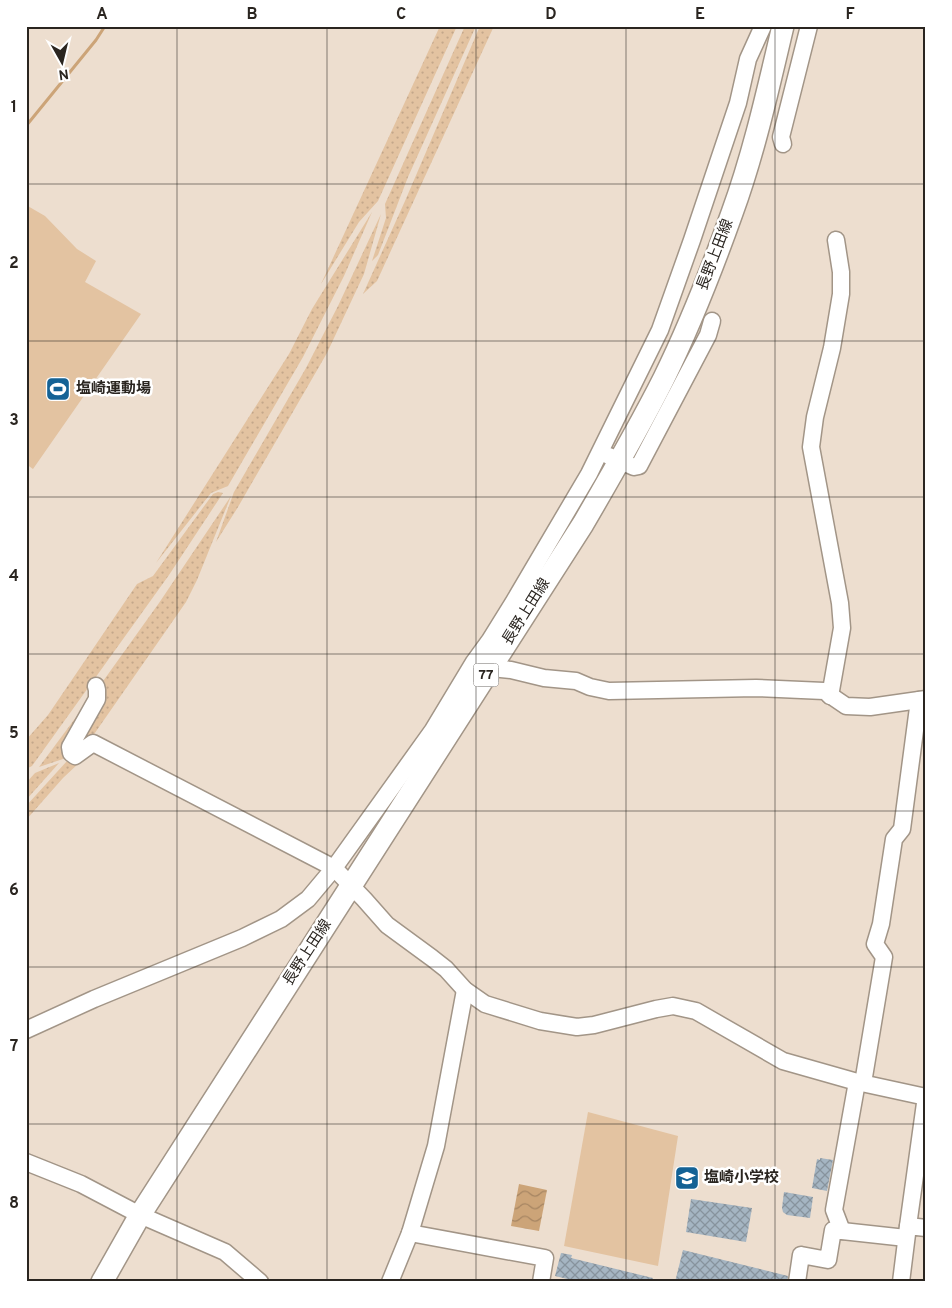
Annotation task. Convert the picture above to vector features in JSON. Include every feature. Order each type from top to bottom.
[{"type":"main road","name":"長野上田線","points":[[102,1282],[140,1215],[351,885],[482,665],[546,565],[583,524],[620,461],[665,376],[709,275],[753,146],[782,26]]},
{"type":"street","points":[[546,565],[660,330],[735,112],[748,59],[763,26]]},
{"type":"street","points":[[783,144],[781,137],[809,26]]},
{"type":"street","points":[[830,696],[842,628],[840,602],[811,447],[815,417],[834,339],[841,294],[841,272],[836,240]]},
{"type":"street","points":[[600,452],[634,467],[639,466],[708,335],[712,321]]},
{"type":"street","points":[[26,1030],[94,999],[242,938],[280,919],[308,899],[334,868],[482,665],[544,678],[576,681],[590,687],[609,691],[756,688],[824,691],[846,706],[870,707],[922,700],[902,829],[894,839],[881,924],[875,944],[884,957],[834,1210],[842,1231]]},
{"type":"street","points":[[96,686],[98,690],[97,699],[70,748],[71,753],[75,756],[92,743],[334,868],[387,924],[439,963],[465,990],[485,1004],[540,1020],[577,1027],[594,1025],[673,1006],[696,1011],[783,1061],[860,1082],[925,1103],[901,1282]]},
{"type":"street","points":[[390,1282],[410,1233],[436,1146],[465,990]]},
{"type":"street","points":[[26,1162],[81,1184],[140,1215],[225,1252],[260,1282]]},
{"type":"street","points":[[797,1282],[801,1256],[828,1260],[833,1230],[907,1232],[926,1228]]},
{"type":"street","points":[[410,1233],[545,1258],[541,1282]]},
{"type":"shaded area","points":[[440,26],[457,26],[378,201],[359,222],[321,284]]},
{"type":"shaded area","points":[[465,26],[476,26],[408,177],[378,255],[372,261],[386,218],[385,204]]},
{"type":"shaded area","points":[[480,26],[494,26],[377,281],[363,294],[405,201]]},
{"type":"shaded area","name":"塩崎運動場","points":[[26,205],[45,216],[77,249],[96,261],[85,282],[141,314],[33,469],[26,464]]},
{"type":"shaded area","points":[[372,212],[344,276],[303,357],[228,486],[211,493],[156,563],[289,354],[312,309]]},
{"type":"shaded area","points":[[381,214],[364,274],[327,353],[216,542],[234,492],[306,368],[338,306]]},
{"type":"shaded area","points":[[223,493],[169,575],[32,766],[26,769],[26,740],[48,715],[137,584],[153,576],[213,494]]},
{"type":"shaded area","points":[[231,496],[197,580],[186,602],[90,740],[74,745],[101,684],[159,603]]},
{"type":"shaded area","points":[[94,693],[63,759],[39,767]]},
{"type":"shaded area","points":[[94,749],[63,778],[26,820],[26,806],[67,761]]},
{"type":"shaded area","points":[[59,763],[26,800],[26,783],[35,773]]},
{"type":"shaded area","points":[[588,1112],[678,1136],[658,1266],[564,1246]]},
{"type":"water","points":[[519,1184],[547,1190],[539,1231],[511,1226]]},
{"type":"building","points":[[820,1158],[833,1160],[827,1191],[812,1188],[817,1159],[820,1160]]},
{"type":"building","points":[[784,1192],[813,1197],[810,1218],[787,1215],[783,1212]]},
{"type":"building","points":[[691,1199],[752,1208],[746,1242],[686,1232]]},
{"type":"building","points":[[683,1250],[788,1276],[787,1282],[675,1282]]},
{"type":"building","points":[[561,1253],[572,1255],[571,1258],[653,1278],[652,1282],[580,1282],[555,1276]]},
{"type":"waterway","points":[[26,126],[96,40],[105,26]]},
{"type":"place","name":"塩崎運動場","points":[[58,389]]},
{"type":"place","name":"塩崎小学校","points":[[687,1178]]}]
